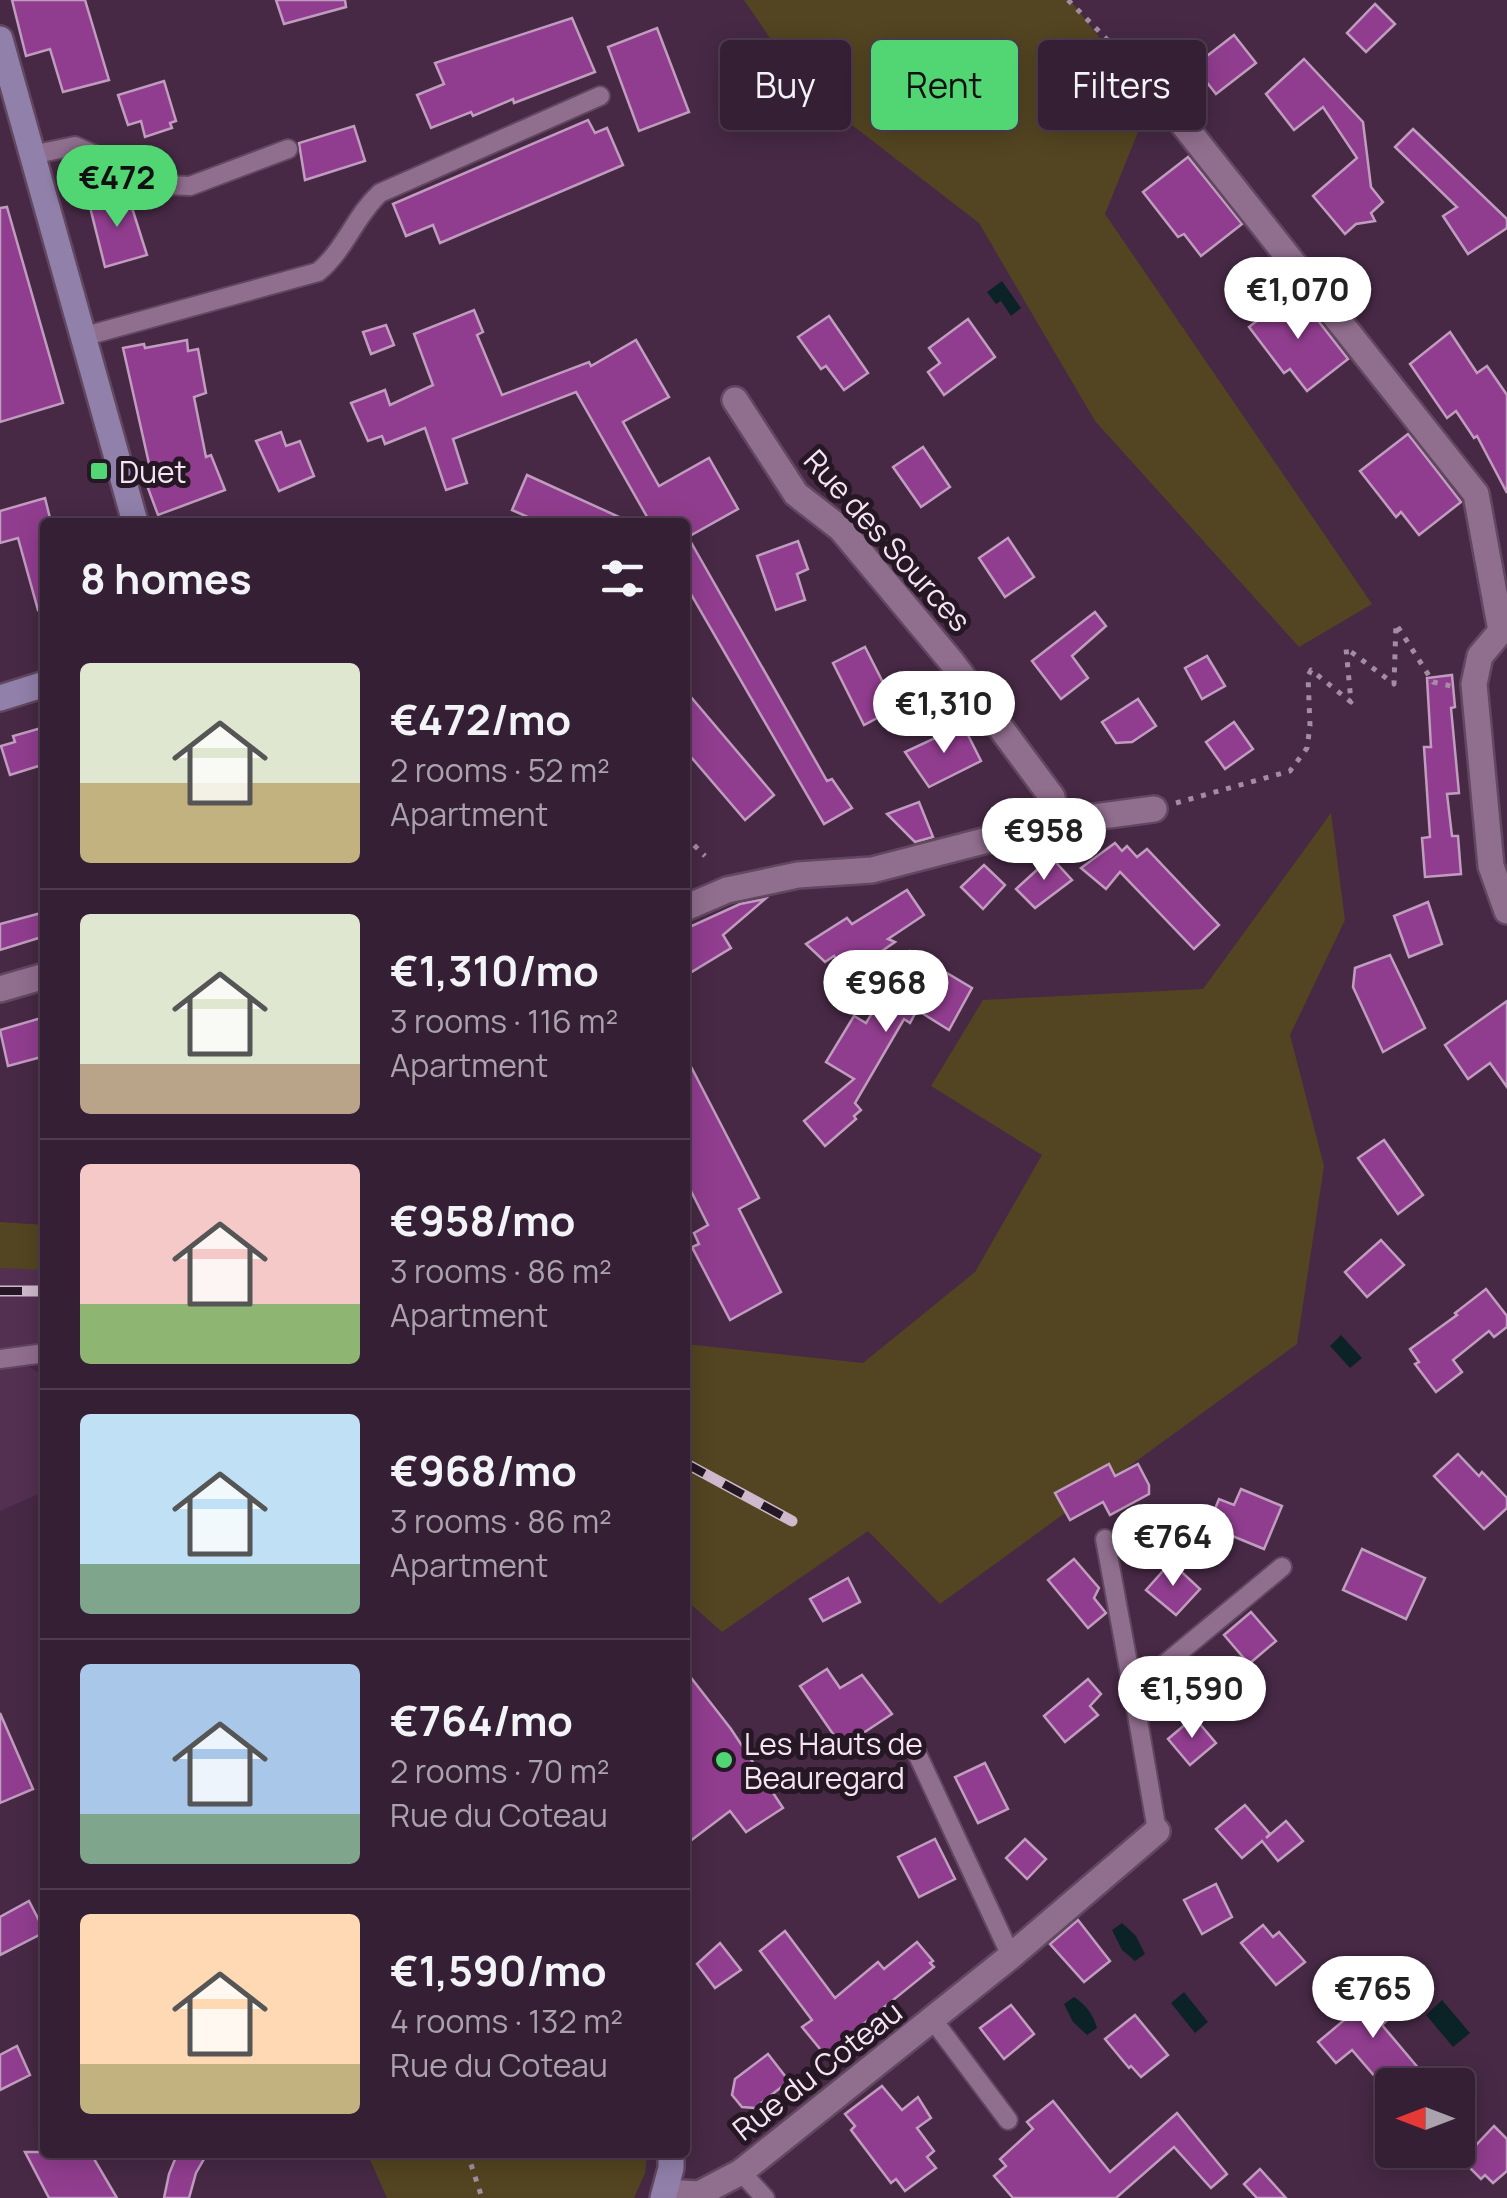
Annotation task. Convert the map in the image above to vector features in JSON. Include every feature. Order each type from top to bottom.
[{"type":"street","points":[[0,39],[135,518]]},
{"type":"street","points":[[1188,130],[1476,494],[1504,633],[1480,656],[1474,684],[1491,866],[1507,910]]},
{"type":"street","name":"Rue des Sources","points":[[735,400],[796,494],[841,529],[951,661],[1052,797],[1057,822]]},
{"type":"street","points":[[0,698],[40,686]]},
{"type":"street","points":[[690,906],[727,890],[798,875],[872,870],[1057,822],[1154,809]]},
{"type":"street","points":[[0,989],[40,977]]},
{"type":"street","name":"Rue du Coteau","points":[[664,2195],[699,2194],[742,2172],[1011,1956],[1157,1831]]},
{"type":"street","points":[[664,2195],[671,2158]]},
{"type":"lane","points":[[82,337],[318,272],[335,258],[366,206],[380,193],[600,96]]},
{"type":"lane","points":[[31,154],[75,146],[178,188],[288,149]]},
{"type":"lane","points":[[0,1359],[40,1354]]},
{"type":"lane","name":"Rue du Coteau","points":[[1105,1539],[1157,1831]]},
{"type":"lane","points":[[1132,1685],[1153,1674],[1282,1567]]},
{"type":"lane","points":[[914,1747],[1011,1956]]},
{"type":"lane","name":"Rue du Coteau","points":[[933,2020],[1008,2120]]},
{"type":"lane","name":"Rue du Coteau","points":[[742,2172],[765,2198]]},
{"type":"path","points":[[1068,0],[1107,40]]},
{"type":"path","points":[[1154,809],[1290,771],[1307,748],[1308,676],[1312,670],[1351,702],[1346,648],[1394,684],[1396,624],[1433,682],[1440,686],[1474,684]]},
{"type":"path","points":[[690,841],[705,856]]},
{"type":"path","points":[[469,2158],[482,2198]]},
{"type":"shaded area","points":[[744,0],[1070,0],[1101,40],[1038,40],[1038,130],[1139,130],[1105,214],[1372,604],[1299,647],[1095,421],[979,223],[851,124],[851,40],[771,40]]},
{"type":"shaded area","points":[[1002,281],[1021,308],[1011,316],[1001,301],[996,304],[987,292]]},
{"type":"shaded area","points":[[1331,813],[1345,920],[1290,1035],[1324,1166],[1297,1344],[940,1604],[868,1531],[722,1632],[690,1603],[690,1345],[863,1363],[975,1272],[1042,1155],[931,1086],[983,1000],[1203,989]]},
{"type":"shaded area","points":[[0,1222],[40,1228],[40,1345],[0,1348]]},
{"type":"shaded area","points":[[0,1222],[40,1225],[40,1270],[0,1268]]},
{"type":"shaded area","points":[[1341,1335],[1362,1358],[1350,1368],[1330,1346]]},
{"type":"shaded area","points":[[23,1363],[40,1373],[40,1493],[0,1511],[0,1366]]},
{"type":"shaded area","points":[[1122,1923],[1136,1936],[1145,1954],[1135,1961],[1122,1950],[1112,1930]]},
{"type":"shaded area","points":[[1184,1992],[1208,2022],[1195,2033],[1171,2003]]},
{"type":"shaded area","points":[[1074,1997],[1088,2010],[1097,2028],[1087,2035],[1073,2022],[1064,2004]]},
{"type":"shaded area","points":[[1442,2000],[1470,2033],[1453,2047],[1426,2015]]},
{"type":"shaded area","points":[[369,2158],[646,2158],[645,2173],[634,2198],[387,2198]]},
{"type":"building","points":[[12,0],[85,0],[109,80],[63,92],[50,49],[26,56]]},
{"type":"building","points":[[276,0],[345,0],[346,7],[284,24]]},
{"type":"building","points":[[1375,4],[1395,24],[1366,52],[1347,33]]},
{"type":"building","points":[[572,18],[595,72],[514,103],[513,99],[431,128],[417,95],[444,84],[435,63]]},
{"type":"building","points":[[657,28],[689,112],[639,131],[608,47]]},
{"type":"building","points":[[1234,35],[1256,63],[1216,94],[1206,81],[1206,57]]},
{"type":"building","points":[[1304,59],[1363,122],[1371,187],[1383,202],[1371,213],[1375,221],[1356,224],[1345,234],[1313,196],[1357,158],[1323,107],[1294,130],[1266,94]]},
{"type":"building","points":[[164,81],[176,121],[170,123],[172,128],[145,137],[141,121],[128,125],[118,95]]},
{"type":"building","points":[[588,120],[595,133],[607,128],[623,165],[440,243],[433,225],[406,236],[393,204]]},
{"type":"building","points":[[354,126],[365,161],[305,180],[299,143]]},
{"type":"building","points":[[1413,129],[1507,219],[1507,228],[1468,254],[1443,216],[1457,207],[1395,147]]},
{"type":"building","points":[[1188,157],[1242,224],[1201,256],[1184,234],[1178,237],[1143,192]]},
{"type":"building","points":[[127,192],[147,255],[105,267],[89,203]]},
{"type":"building","points":[[7,207],[63,403],[0,422],[0,208]]},
{"type":"building","points":[[1295,291],[1348,359],[1307,391],[1290,369],[1284,373],[1249,327]]},
{"type":"building","points":[[474,310],[483,332],[477,335],[502,395],[589,362],[591,366],[636,340],[669,397],[623,422],[659,486],[709,458],[738,509],[690,536],[690,518],[648,518],[576,392],[453,439],[467,483],[446,490],[425,428],[385,444],[382,436],[368,441],[351,403],[385,390],[390,405],[433,385],[414,334]]},
{"type":"building","points":[[829,316],[868,373],[844,390],[826,366],[821,369],[798,337]]},
{"type":"building","points":[[968,319],[995,357],[944,395],[928,372],[940,363],[929,348]]},
{"type":"building","points":[[386,325],[394,345],[371,354],[363,332]]},
{"type":"building","points":[[1450,332],[1477,373],[1487,366],[1507,395],[1507,493],[1477,436],[1474,438],[1456,411],[1447,418],[1410,364]]},
{"type":"building","points":[[187,340],[188,351],[198,349],[206,393],[194,397],[206,457],[211,455],[225,490],[158,515],[145,480],[152,477],[123,348]]},
{"type":"building","points":[[281,432],[286,446],[300,441],[314,476],[279,491],[256,441]]},
{"type":"building","points":[[1408,434],[1461,502],[1419,535],[1401,512],[1396,517],[1360,471]]},
{"type":"building","points":[[923,447],[950,487],[921,507],[893,467]]},
{"type":"building","points":[[527,475],[621,518],[530,518],[512,510]]},
{"type":"building","points":[[45,498],[50,518],[40,518],[40,610],[18,538],[0,543],[0,511]]},
{"type":"building","points":[[1008,538],[1034,577],[1005,597],[979,558]]},
{"type":"building","points":[[690,541],[827,781],[832,779],[852,808],[824,824],[690,593]]},
{"type":"building","points":[[798,541],[808,569],[797,574],[805,600],[776,610],[757,556]]},
{"type":"building","points":[[1095,612],[1106,626],[1072,656],[1088,678],[1061,699],[1032,661]]},
{"type":"building","points":[[865,647],[896,708],[864,725],[833,663]]},
{"type":"building","points":[[1207,656],[1225,686],[1202,699],[1185,668]]},
{"type":"building","points":[[1452,675],[1459,793],[1447,794],[1452,836],[1458,836],[1461,874],[1425,877],[1422,838],[1430,837],[1424,747],[1431,747],[1427,678]]},
{"type":"building","points":[[690,696],[774,795],[745,820],[690,756]]},
{"type":"building","points":[[1138,699],[1156,726],[1132,742],[1116,743],[1102,722]]},
{"type":"building","points":[[1234,722],[1253,749],[1225,769],[1206,742]]},
{"type":"building","points":[[963,725],[981,761],[929,787],[905,752]]},
{"type":"building","points":[[40,728],[40,766],[10,775],[1,746],[15,742],[13,736]]},
{"type":"building","points":[[919,802],[933,837],[915,842],[887,814]]},
{"type":"building","points":[[1115,843],[1122,851],[1127,846],[1137,857],[1147,849],[1219,925],[1194,949],[1120,872],[1106,889],[1081,868]]},
{"type":"building","points":[[1051,857],[1072,880],[1035,908],[1016,889]]},
{"type":"building","points":[[984,865],[1005,885],[983,909],[961,887]]},
{"type":"building","points":[[907,890],[924,915],[888,939],[895,942],[853,971],[834,956],[825,962],[806,944],[847,918],[852,924]]},
{"type":"building","points":[[765,899],[723,935],[731,948],[690,973],[690,927],[740,904]]},
{"type":"building","points":[[1428,902],[1442,944],[1409,957],[1394,916]]},
{"type":"building","points":[[40,913],[40,938],[0,950],[0,924]]},
{"type":"building","points":[[910,951],[972,988],[949,1030],[917,1010],[910,1023],[904,1019],[855,1103],[861,1110],[854,1116],[856,1119],[825,1146],[804,1121],[854,1079],[826,1062],[854,1016],[866,1023]]},
{"type":"building","points":[[1390,955],[1425,1028],[1383,1052],[1353,987],[1355,968]]},
{"type":"building","points":[[1507,1001],[1507,1087],[1490,1063],[1468,1079],[1445,1045]]},
{"type":"building","points":[[40,1018],[40,1057],[8,1066],[0,1030]]},
{"type":"building","points":[[690,1065],[759,1198],[739,1209],[781,1292],[730,1320],[692,1247],[699,1244],[694,1233],[708,1225],[690,1189]]},
{"type":"building","points":[[1384,1140],[1423,1195],[1398,1214],[1358,1158]]},
{"type":"building","points":[[1381,1240],[1404,1265],[1367,1297],[1345,1272]]},
{"type":"building","points":[[1486,1289],[1507,1316],[1507,1327],[1494,1337],[1489,1331],[1453,1360],[1462,1372],[1436,1392],[1415,1364],[1419,1362],[1410,1349]]},
{"type":"building","points":[[1458,1454],[1507,1498],[1507,1508],[1484,1529],[1434,1476]]},
{"type":"building","points":[[1109,1464],[1115,1476],[1138,1464],[1149,1485],[1149,1494],[1110,1515],[1103,1502],[1070,1520],[1055,1493]]},
{"type":"building","points":[[1241,1489],[1282,1506],[1264,1549],[1208,1526],[1219,1499],[1234,1505]]},
{"type":"building","points":[[1362,1549],[1425,1578],[1406,1619],[1343,1590]]},
{"type":"building","points":[[1074,1559],[1099,1588],[1094,1598],[1106,1613],[1088,1628],[1048,1580]]},
{"type":"building","points":[[1171,1562],[1200,1589],[1176,1615],[1146,1590]]},
{"type":"building","points":[[848,1578],[860,1602],[823,1621],[810,1599]]},
{"type":"building","points":[[1251,1612],[1276,1641],[1249,1664],[1224,1635]]},
{"type":"building","points":[[827,1669],[840,1688],[862,1675],[892,1714],[842,1747],[800,1686]]},
{"type":"building","name":"Les Hauts de Beauregard","points":[[690,1676],[731,1729],[783,1808],[746,1832],[730,1811],[690,1841]]},
{"type":"building","points":[[1088,1679],[1101,1694],[1090,1706],[1098,1715],[1065,1742],[1044,1716]]},
{"type":"building","points":[[0,1713],[33,1789],[0,1803]]},
{"type":"building","points":[[1194,1717],[1216,1743],[1190,1765],[1168,1739]]},
{"type":"building","points":[[985,1763],[1008,1809],[978,1823],[955,1777]]},
{"type":"building","points":[[1245,1805],[1270,1834],[1266,1838],[1286,1821],[1303,1841],[1278,1861],[1262,1841],[1242,1858],[1216,1829]]},
{"type":"building","points":[[935,1839],[955,1879],[919,1897],[898,1857]]},
{"type":"building","points":[[1025,1839],[1046,1859],[1027,1879],[1006,1858]]},
{"type":"building","points":[[1216,1884],[1232,1917],[1202,1934],[1184,1900]]},
{"type":"building","points":[[29,1901],[40,1922],[40,1935],[0,1955],[0,1917]]},
{"type":"building","points":[[1078,1920],[1110,1961],[1084,1982],[1050,1944]]},
{"type":"building","points":[[1263,1925],[1273,1937],[1279,1932],[1305,1962],[1276,1985],[1241,1943]]},
{"type":"building","points":[[785,1931],[835,1998],[878,1962],[884,1969],[917,1942],[934,1967],[825,2055],[802,2027],[812,2020],[760,1951]]},
{"type":"building","points":[[720,1943],[741,1970],[715,1988],[697,1964]]},
{"type":"building","points":[[1386,1985],[1403,2005],[1382,2025],[1418,2068],[1375,2068],[1375,2077],[1352,2050],[1336,2063],[1318,2042]]},
{"type":"building","points":[[1011,2005],[1034,2034],[1004,2059],[980,2028]]},
{"type":"building","points":[[1135,2015],[1168,2055],[1141,2077],[1105,2039]]},
{"type":"building","points":[[17,2046],[30,2075],[0,2090],[0,2055]]},
{"type":"building","points":[[768,2054],[789,2081],[755,2108],[742,2107],[732,2095],[735,2079]]},
{"type":"building","points":[[882,2086],[902,2110],[918,2097],[931,2118],[917,2128],[934,2151],[927,2157],[936,2168],[905,2191],[896,2179],[891,2183],[851,2130],[855,2126],[845,2114]]},
{"type":"building","points":[[1053,2101],[1110,2172],[1177,2113],[1227,2174],[1211,2188],[1174,2147],[1116,2198],[1013,2198],[994,2176],[1006,2166],[1000,2159],[1033,2129],[1027,2122]]},
{"type":"building","points":[[1494,2126],[1507,2139],[1507,2171],[1493,2183],[1485,2175],[1481,2179],[1470,2168],[1475,2168],[1475,2146]]},
{"type":"building","points":[[25,2152],[40,2152],[40,2158],[94,2158],[117,2198],[49,2198]]},
{"type":"building","points":[[176,2158],[205,2158],[189,2198],[164,2198]]},
{"type":"building","points":[[1260,2169],[1286,2198],[1257,2198],[1244,2184]]},
{"type":"railway","points":[[0,1291],[40,1291]]},
{"type":"railway","points":[[690,1466],[792,1521]]},
{"type":"place","name":"Duet","points":[[99,471]]},
{"type":"place","name":"Les Hauts de Beauregard","points":[[724,1760]]}]
